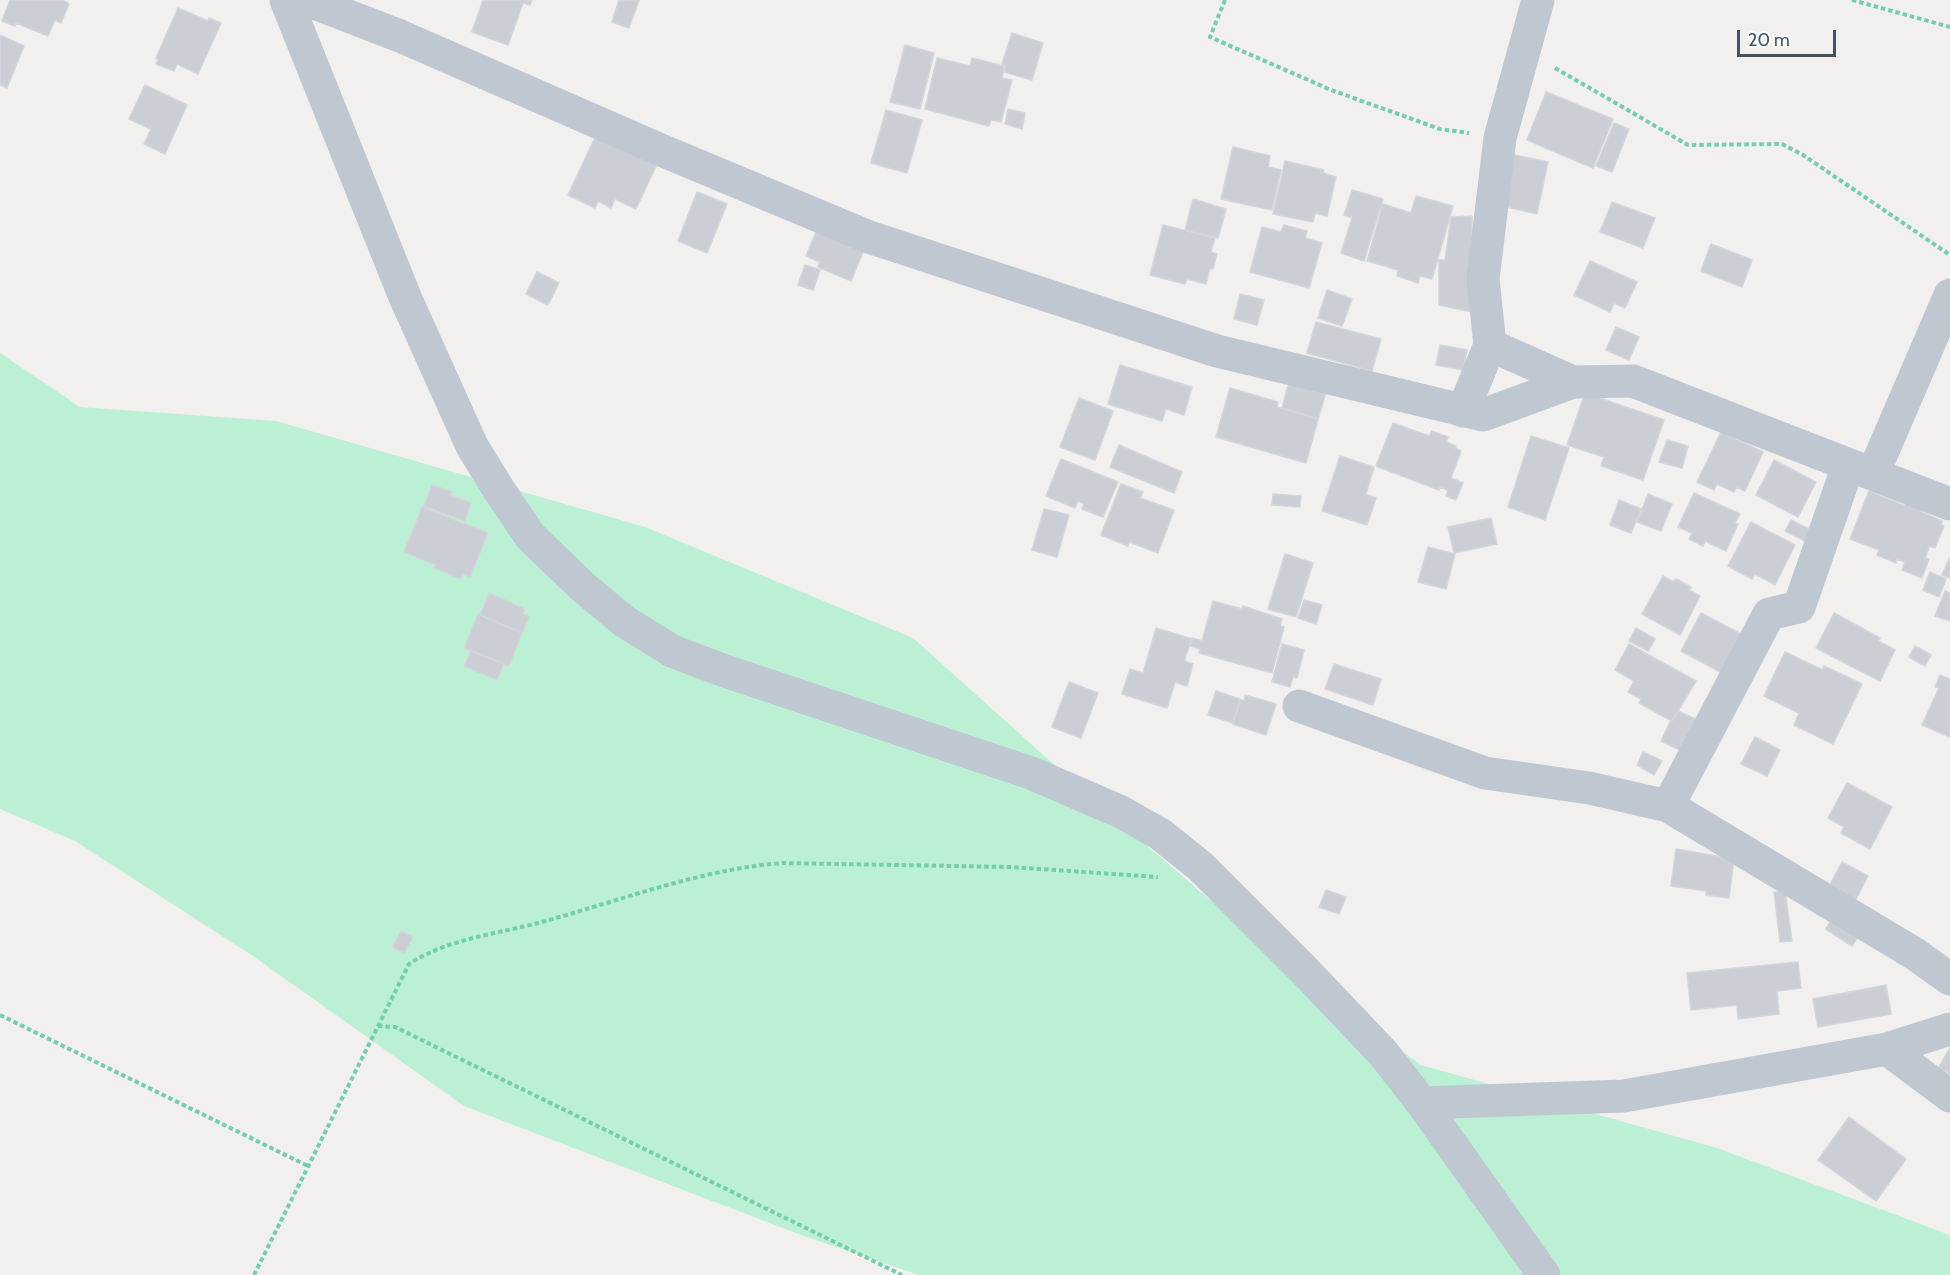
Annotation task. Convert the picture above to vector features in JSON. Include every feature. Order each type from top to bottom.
[{"type":"street","points":[[286,0],[405,297],[472,446],[530,536],[583,587],[624,621],[672,651],[1032,773],[1121,812],[1160,834],[1200,866],[1383,1053],[1422,1103],[1544,1275]]},
{"type":"street","points":[[307,0],[400,36],[661,150],[869,237],[1217,351],[1483,416],[1573,382],[1633,381],[1950,504]]},
{"type":"street","points":[[1464,411],[1490,345],[1483,279],[1500,138],[1538,0]]},
{"type":"street","points":[[1668,806],[1770,614],[1799,607],[1861,470],[1950,295]]},
{"type":"street","points":[[1490,345],[1573,382]]},
{"type":"street","points":[[1299,706],[1485,773],[1589,788],[1668,806],[1915,954],[1950,979]]},
{"type":"street","points":[[1422,1103],[1623,1096],[1887,1049],[1950,1029]]},
{"type":"street","points":[[1887,1049],[1950,1096]]},
{"type":"path","points":[[1225,0],[1210,37],[1331,90],[1440,129],[1500,138]]},
{"type":"path","points":[[1852,0],[1950,27]]},
{"type":"path","points":[[1523,49],[1688,145],[1782,144],[1803,155],[1950,255]]},
{"type":"path","points":[[254,1275],[409,964],[423,955],[451,945],[555,919],[607,902],[748,865],[782,862],[1010,867],[1162,877],[1200,866]]},
{"type":"path","points":[[0,1015],[308,1166]]},
{"type":"path","points":[[378,1026],[395,1027],[902,1275]]},
{"type":"green space","points":[[0,353],[80,407],[276,421],[645,527],[913,638],[1079,787],[1290,969],[1421,1065],[1717,1148],[1950,1235],[1950,1275],[919,1275],[801,1235],[464,1106],[253,956],[75,841],[0,809]]},
{"type":"building","points":[[10,0],[63,0],[69,4],[61,23],[55,20],[48,36],[16,23],[15,26],[2,21]]},
{"type":"building","points":[[483,0],[532,0],[530,5],[523,3],[508,45],[472,32]]},
{"type":"building","points":[[619,0],[639,0],[629,28],[612,22]]},
{"type":"building","points":[[178,8],[208,21],[209,18],[221,23],[198,74],[177,64],[174,71],[156,64],[158,59],[156,58]]},
{"type":"building","points":[[1012,33],[1043,43],[1032,80],[1004,72],[1006,66],[1002,64]]},
{"type":"building","points":[[0,35],[24,46],[7,88],[0,85]]},
{"type":"building","points":[[905,45],[934,53],[920,109],[890,102]]},
{"type":"building","points":[[937,58],[970,66],[972,58],[1004,66],[1002,78],[1012,80],[1001,122],[991,120],[989,126],[925,109]]},
{"type":"building","points":[[145,85],[187,105],[165,154],[144,144],[151,129],[129,119]]},
{"type":"building","points":[[1546,92],[1613,119],[1593,168],[1527,140]]},
{"type":"building","points":[[1008,109],[1025,113],[1022,129],[1005,124]]},
{"type":"building","points":[[886,110],[922,120],[907,173],[871,163]]},
{"type":"building","points":[[1614,123],[1629,129],[1612,172],[1596,166]]},
{"type":"building","points":[[598,131],[659,160],[636,209],[615,199],[611,208],[598,201],[595,208],[568,195]]},
{"type":"building","points":[[1233,147],[1270,156],[1268,167],[1281,170],[1272,210],[1221,199]]},
{"type":"building","points":[[1505,153],[1548,162],[1537,214],[1494,204]]},
{"type":"building","points":[[1285,161],[1324,170],[1323,173],[1336,177],[1327,216],[1315,213],[1313,222],[1273,214]]},
{"type":"building","points":[[1352,190],[1383,199],[1364,261],[1341,253],[1352,218],[1344,215]]},
{"type":"building","points":[[697,192],[727,204],[707,253],[678,241]]},
{"type":"building","points":[[1416,196],[1453,206],[1432,279],[1420,276],[1418,283],[1397,276],[1398,270],[1367,261],[1383,204],[1411,213]]},
{"type":"building","points":[[1193,199],[1226,209],[1218,238],[1185,230]]},
{"type":"building","points":[[1612,202],[1655,218],[1643,248],[1600,232]]},
{"type":"building","points":[[1472,216],[1472,312],[1439,305],[1439,260],[1445,260],[1451,217]]},
{"type":"building","points":[[819,225],[866,245],[851,281],[818,267],[820,262],[806,256]]},
{"type":"building","points":[[1163,225],[1215,238],[1211,252],[1217,254],[1206,284],[1187,279],[1185,284],[1150,275]]},
{"type":"building","points":[[1284,225],[1307,231],[1305,238],[1322,243],[1309,288],[1250,272],[1262,227],[1281,232]]},
{"type":"building","points":[[1711,244],[1752,260],[1742,287],[1701,271]]},
{"type":"building","points":[[1590,261],[1637,282],[1625,308],[1614,303],[1610,312],[1574,295]]},
{"type":"building","points":[[805,265],[820,270],[813,290],[798,285]]},
{"type":"building","points":[[537,272],[559,283],[548,305],[526,294]]},
{"type":"building","points":[[1327,290],[1352,299],[1342,326],[1318,318]]},
{"type":"building","points":[[1240,294],[1264,300],[1257,325],[1234,319]]},
{"type":"building","points":[[1316,322],[1381,339],[1372,371],[1307,353]]},
{"type":"building","points":[[1616,327],[1639,337],[1629,360],[1606,350]]},
{"type":"building","points":[[1440,345],[1467,350],[1463,370],[1436,365]]},
{"type":"building","points":[[1120,365],[1192,387],[1184,415],[1166,409],[1162,421],[1108,404]]},
{"type":"building","points":[[1290,378],[1327,389],[1318,419],[1282,408]]},
{"type":"building","points":[[1230,388],[1278,402],[1277,407],[1318,419],[1306,463],[1216,437]]},
{"type":"building","points":[[1585,393],[1664,420],[1643,480],[1601,466],[1604,457],[1567,445]]},
{"type":"building","points":[[1079,398],[1113,411],[1095,460],[1060,447]]},
{"type":"building","points":[[1393,423],[1429,436],[1432,431],[1448,437],[1446,442],[1461,451],[1451,478],[1463,483],[1456,500],[1446,496],[1448,490],[1440,487],[1439,490],[1376,466]]},
{"type":"building","points":[[1721,432],[1763,452],[1745,491],[1736,487],[1734,492],[1717,484],[1714,490],[1697,482]]},
{"type":"building","points":[[1531,436],[1569,448],[1545,520],[1508,507]]},
{"type":"building","points":[[1667,440],[1688,446],[1682,468],[1659,462]]},
{"type":"building","points":[[1119,445],[1182,472],[1174,493],[1110,467]]},
{"type":"building","points":[[1340,456],[1374,467],[1366,494],[1376,498],[1367,525],[1322,511]]},
{"type":"building","points":[[1061,459],[1118,482],[1103,517],[1082,509],[1084,504],[1078,501],[1075,508],[1046,496]]},
{"type":"building","points":[[1774,460],[1816,482],[1798,517],[1756,495]]},
{"type":"building","points":[[1121,484],[1143,492],[1140,498],[1174,510],[1158,553],[1129,542],[1128,546],[1101,535]]},
{"type":"building","points":[[432,485],[452,492],[450,495],[471,503],[465,521],[424,506]]},
{"type":"building","points":[[1869,491],[1905,506],[1907,501],[1924,507],[1922,512],[1942,521],[1941,525],[1944,526],[1935,548],[1930,546],[1925,558],[1929,559],[1922,578],[1902,570],[1905,562],[1897,559],[1896,563],[1877,555],[1879,550],[1850,539]]},
{"type":"building","points":[[1694,493],[1740,514],[1726,551],[1705,541],[1703,546],[1689,539],[1692,533],[1678,527]]},
{"type":"building","points":[[1273,494],[1301,496],[1300,507],[1272,505]]},
{"type":"building","points":[[1648,494],[1672,504],[1661,531],[1637,522]]},
{"type":"building","points":[[1619,500],[1641,509],[1631,533],[1610,525]]},
{"type":"building","points":[[422,507],[488,533],[470,577],[463,574],[461,579],[434,568],[436,565],[404,552]]},
{"type":"building","points":[[1044,509],[1069,515],[1057,557],[1032,550]]},
{"type":"building","points":[[1491,518],[1497,544],[1454,553],[1448,527]]},
{"type":"building","points":[[1791,520],[1811,530],[1805,541],[1785,531]]},
{"type":"building","points":[[1751,522],[1795,545],[1775,585],[1755,574],[1752,579],[1728,566]]},
{"type":"building","points":[[1428,547],[1455,554],[1446,589],[1418,582]]},
{"type":"building","points":[[1285,554],[1313,563],[1296,617],[1268,609]]},
{"type":"building","points":[[1950,557],[1950,578],[1942,575]]},
{"type":"building","points":[[1930,572],[1946,579],[1939,597],[1923,590]]},
{"type":"building","points":[[1663,576],[1673,582],[1676,579],[1691,587],[1689,590],[1700,596],[1680,635],[1642,614]]},
{"type":"building","points":[[1945,591],[1950,593],[1950,621],[1935,616]]},
{"type":"building","points":[[489,593],[525,609],[523,614],[529,617],[522,633],[480,615]]},
{"type":"building","points":[[1304,600],[1322,605],[1316,624],[1298,618]]},
{"type":"building","points":[[1213,601],[1242,609],[1243,606],[1282,619],[1280,626],[1284,627],[1272,673],[1199,653],[1200,649],[1190,646],[1192,638],[1202,641]]},
{"type":"building","points":[[1701,613],[1743,635],[1722,673],[1681,651]]},
{"type":"building","points":[[1834,613],[1880,638],[1878,641],[1895,650],[1880,681],[1816,648]]},
{"type":"building","points":[[478,614],[522,633],[509,666],[464,648]]},
{"type":"building","points":[[1156,628],[1192,639],[1184,661],[1193,664],[1187,686],[1175,682],[1167,708],[1122,694],[1130,669],[1143,673]]},
{"type":"building","points":[[1636,628],[1655,639],[1648,651],[1629,641]]},
{"type":"building","points":[[1282,644],[1304,650],[1297,678],[1293,677],[1290,687],[1272,682]]},
{"type":"building","points":[[1629,644],[1696,681],[1672,721],[1639,703],[1641,699],[1628,692],[1634,681],[1615,670]]},
{"type":"building","points":[[1915,646],[1931,655],[1925,666],[1909,657]]},
{"type":"building","points":[[471,650],[504,664],[497,680],[464,666]]},
{"type":"building","points":[[1785,652],[1823,670],[1824,666],[1862,684],[1833,744],[1794,725],[1799,713],[1764,696]]},
{"type":"building","points":[[1334,664],[1381,679],[1373,705],[1325,689]]},
{"type":"building","points":[[1940,675],[1950,679],[1950,737],[1922,725],[1939,688],[1935,687]]},
{"type":"building","points":[[1069,682],[1098,693],[1081,738],[1052,727]]},
{"type":"building","points":[[1216,691],[1240,699],[1233,723],[1208,715]]},
{"type":"building","points":[[1245,695],[1276,704],[1266,735],[1233,724]]},
{"type":"building","points":[[1678,711],[1697,720],[1682,751],[1661,741]]},
{"type":"building","points":[[1755,737],[1780,750],[1767,776],[1741,764]]},
{"type":"building","points":[[1643,752],[1662,761],[1654,775],[1637,765]]},
{"type":"building","points":[[1847,783],[1892,807],[1870,849],[1841,833],[1844,827],[1828,818]]},
{"type":"building","points":[[1676,849],[1734,859],[1729,898],[1706,895],[1706,891],[1671,886]]},
{"type":"building","points":[[1842,862],[1868,876],[1855,901],[1829,886]]},
{"type":"building","points":[[1326,890],[1346,897],[1339,914],[1319,907]]},
{"type":"building","points":[[1785,891],[1792,941],[1780,942],[1774,892]]},
{"type":"building","points":[[1833,918],[1859,935],[1852,946],[1826,929]]},
{"type":"building","points":[[401,931],[413,937],[404,953],[392,947]]},
{"type":"building","points":[[1798,962],[1801,988],[1777,991],[1779,1014],[1738,1019],[1737,1005],[1691,1010],[1687,973]]},
{"type":"building","points":[[1886,985],[1891,1014],[1818,1027],[1813,999]]},
{"type":"building","points":[[1950,1048],[1950,1074],[1939,1067]]},
{"type":"building","points":[[1849,1117],[1906,1159],[1876,1201],[1818,1160]]}]
